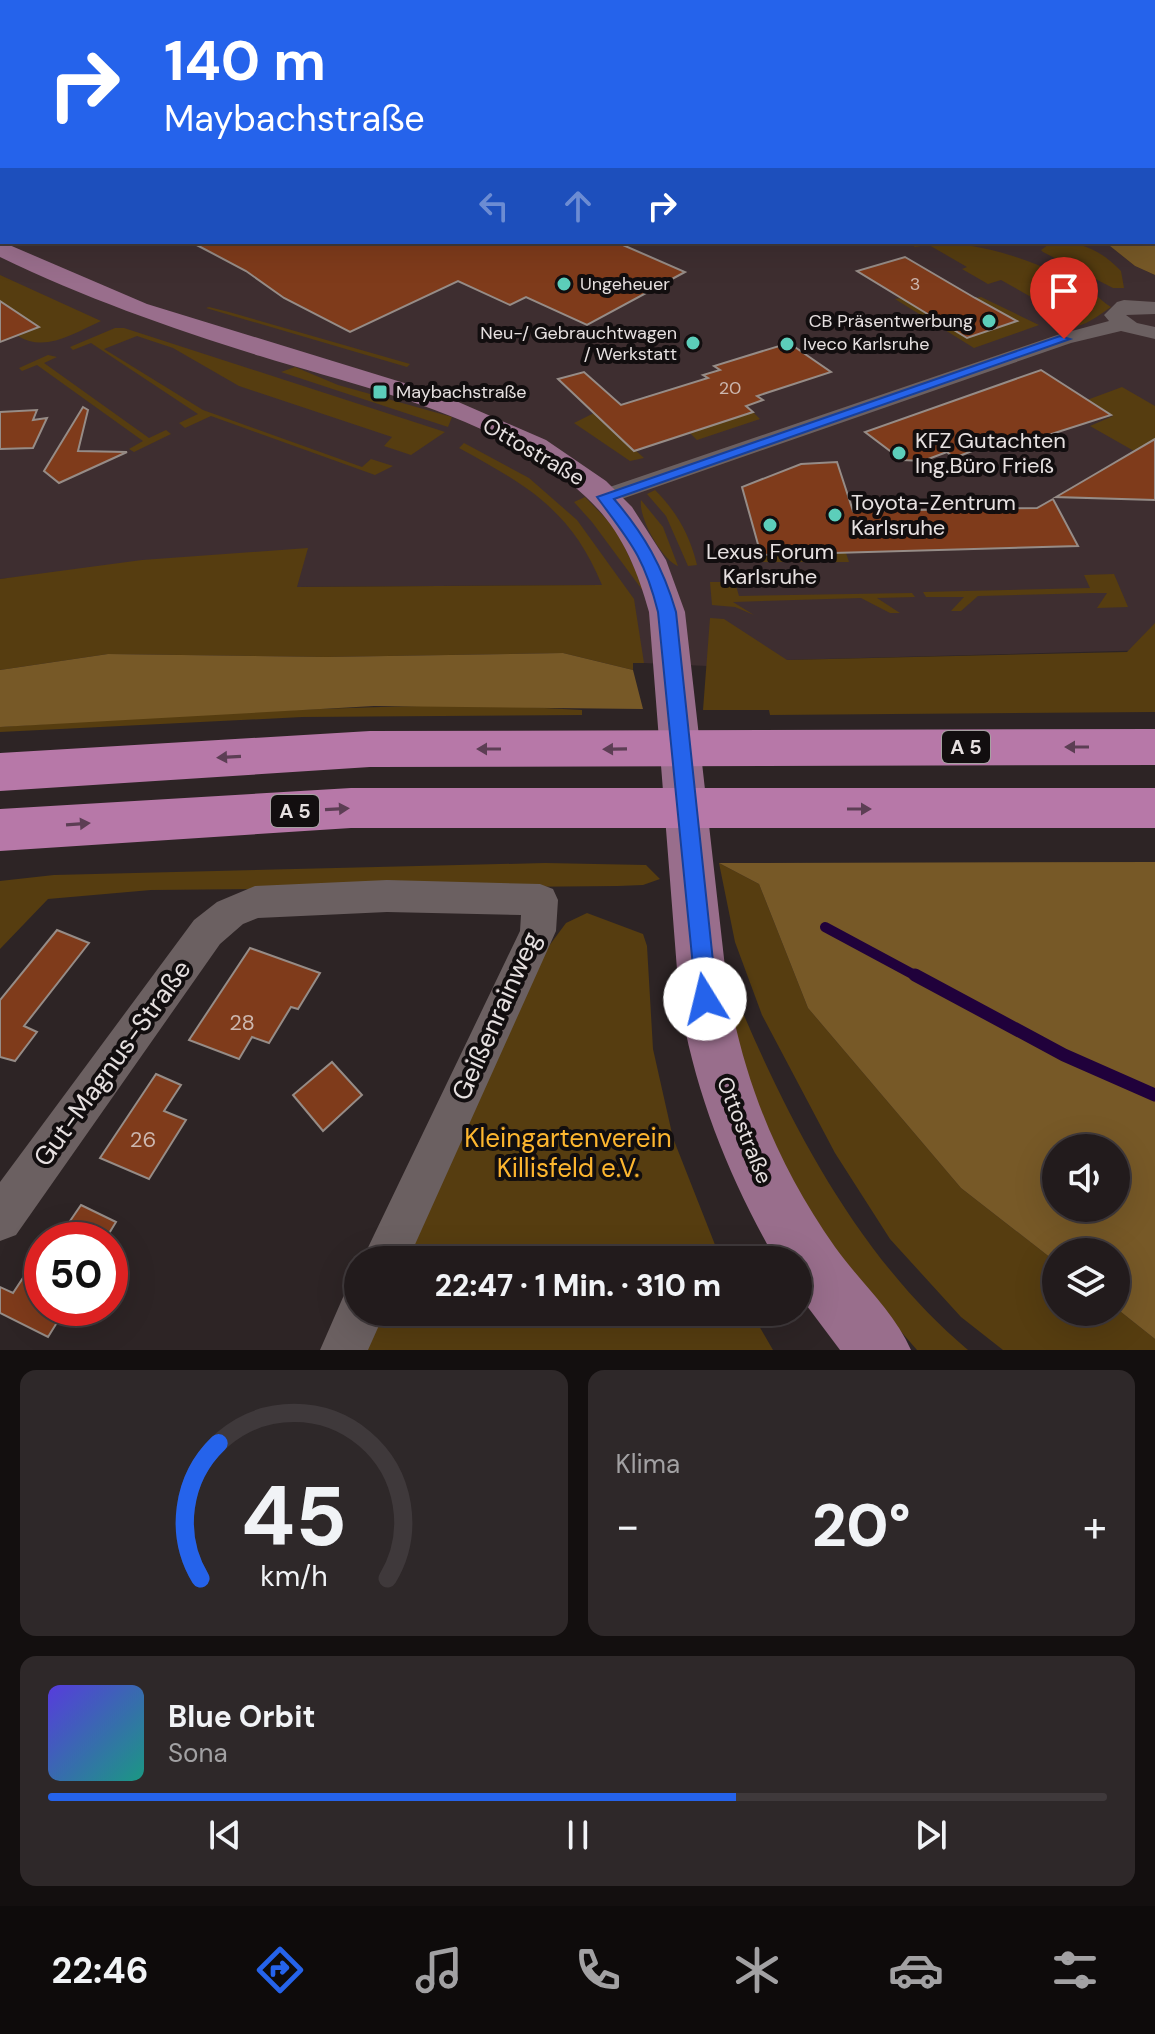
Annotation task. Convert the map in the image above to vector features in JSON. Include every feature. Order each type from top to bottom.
[{"type":"highway","name":"A 5","points":[[0,772],[370,749],[1155,747]]},
{"type":"highway","name":"A 5","points":[[0,830],[351,808],[1155,808]]},
{"type":"main road","name":"Ottostraße","points":[[0,248],[85,289],[138,309],[469,414],[571,469],[604,497],[636,535],[657,575],[667,612],[700,973],[723,1078],[742,1132],[800,1249],[880,1350]]},
{"type":"street","points":[[1122,324],[1114,315],[1118,308],[1138,305],[1155,308]]},
{"type":"street","points":[[604,497],[1064,339],[1122,324],[1155,333]]},
{"type":"street","name":"Gut-Magnus-Straße","points":[[0,1219],[207,932],[230,913],[255,902],[358,897],[540,900]]},
{"type":"street","name":"Geißenrainweg","points":[[392,1246],[538,931],[540,900]]},
{"type":"street","points":[[344,1350],[355,1326]]},
{"type":"shaded area","points":[[0,244],[1108,244],[1135,266],[1155,275],[1155,650],[787,660],[707,666],[644,663],[636,656],[603,585],[296,587],[307,549],[0,579]]},
{"type":"shaded area","points":[[1108,244],[1155,244],[1155,275],[1135,266]]},
{"type":"shaded area","points":[[563,653],[633,670],[643,709],[374,706],[0,727],[0,670],[108,654],[326,657]]},
{"type":"shaded area","points":[[1155,862],[1155,1339],[1130,1319],[1130,1238],[1042,1238],[1042,1251],[961,1188],[808,1008],[759,884],[719,863]]},
{"type":"green space","points":[[922,244],[956,244],[1013,256],[1054,272],[1092,292],[1111,307],[1085,324],[1064,326],[1056,323],[1082,314],[1065,316],[1001,280],[988,284],[962,269],[967,267],[929,245],[912,247]]},
{"type":"green space","points":[[1049,244],[1076,244],[1098,252],[1121,271],[1124,288],[1113,288],[1041,250]]},
{"type":"green space","points":[[0,275],[101,321],[60,339],[39,343],[28,341],[18,336],[39,327],[0,301]]},
{"type":"green space","points":[[981,297],[1039,325],[974,348],[895,299],[901,298],[967,338],[1016,321],[975,298]]},
{"type":"green space","points":[[206,308],[410,364],[407,367]]},
{"type":"green space","points":[[115,328],[124,328],[445,432],[411,455],[384,446],[392,437],[239,386],[173,348],[137,336],[104,349],[203,410],[362,467],[371,459],[393,466],[375,475],[211,416],[185,428],[179,423],[198,414],[91,343],[73,350],[70,347]]},
{"type":"green space","points":[[48,355],[57,357],[44,363],[149,438],[166,430],[171,434],[134,452],[129,449],[143,441],[37,365],[22,371],[19,368]]},
{"type":"green space","points":[[295,367],[338,385],[452,417],[448,427],[281,372]]},
{"type":"green space","points":[[1122,387],[1155,406],[1155,439],[1134,451],[1090,426],[1113,416],[1087,400]]},
{"type":"green space","points":[[753,412],[760,419],[697,440],[690,433]]},
{"type":"green space","points":[[594,413],[644,458],[630,461],[574,423]]},
{"type":"green space","points":[[464,443],[529,478],[577,520],[634,599],[644,663],[633,663],[633,670],[563,653],[326,657],[108,654],[0,670],[0,579],[142,560],[308,548],[297,587],[602,585],[590,559],[561,519],[526,488],[459,448]]},
{"type":"green space","points":[[655,490],[681,524],[697,565],[688,566],[666,516],[647,494]]},
{"type":"green space","points":[[585,497],[616,529],[649,599],[574,502]]},
{"type":"green space","points":[[641,500],[663,527],[678,566],[665,556],[652,537],[643,517]]},
{"type":"green space","points":[[846,553],[849,562],[734,562],[740,556]]},
{"type":"green space","points":[[1114,574],[1128,607],[1097,608],[1107,593],[1094,593],[978,596],[961,611],[951,611],[964,597],[926,597],[923,592],[1090,588],[1084,575]]},
{"type":"green space","points":[[710,582],[735,582],[739,596],[912,593],[915,597],[877,598],[900,613],[890,613],[861,598],[733,602],[754,615],[735,607],[712,605]]},
{"type":"green space","points":[[710,618],[724,619],[787,660],[1127,652],[1155,623],[1155,712],[770,715],[769,710],[703,710]]},
{"type":"green space","points":[[490,705],[582,710],[582,715],[302,717],[0,732],[0,727],[183,715]]},
{"type":"green space","points":[[545,863],[646,865],[660,879],[643,885],[618,886],[151,890],[48,899],[0,949],[0,881],[54,875]]},
{"type":"green space","points":[[719,863],[759,884],[808,1008],[961,1188],[1042,1251],[1042,1326],[1130,1326],[1130,1319],[1155,1339],[1155,1350],[1003,1350],[961,1317],[890,1239],[835,1153],[762,1015],[735,942]]},
{"type":"green space","name":"Kleingartenverein Killisfeld e.V.","points":[[587,913],[643,934],[647,946],[653,1049],[673,1138],[715,1246],[408,1246],[543,954],[566,923]]},
{"type":"green space","points":[[716,947],[762,1057],[818,1165],[850,1216],[886,1264],[925,1309],[968,1350],[917,1350],[850,1273],[777,1158],[739,1053]]},
{"type":"green space","points":[[372,1326],[759,1326],[773,1350],[361,1350]]},
{"type":"building","name":"Ungeheuer","points":[[195,244],[621,244],[685,272],[587,325],[526,297],[510,305],[458,281],[350,332],[284,298],[246,271]]},
{"type":"building","points":[[905,257],[1017,321],[967,338],[857,271]]},
{"type":"building","points":[[0,301],[39,327],[0,342]]},
{"type":"building","points":[[789,343],[831,372],[757,396],[763,400],[746,406],[753,412],[634,451],[558,379],[584,372],[621,405],[708,378],[703,375],[720,370],[714,366]]},
{"type":"building","points":[[1041,370],[1111,415],[1014,446],[1003,439],[954,458],[947,452],[923,461],[902,460],[865,432]]},
{"type":"building","points":[[83,407],[88,410],[78,451],[127,452],[59,483],[44,471]]},
{"type":"building","points":[[37,410],[33,420],[47,418],[33,448],[0,449],[0,412]]},
{"type":"building","points":[[1155,439],[1155,500],[1056,497],[1097,473]]},
{"type":"building","points":[[837,462],[853,511],[1037,508],[1053,499],[1078,546],[761,555],[742,487],[801,464]]},
{"type":"building","points":[[57,930],[89,943],[24,1026],[37,1032],[15,1061],[0,1057],[0,1000]]},
{"type":"building","points":[[250,948],[320,973],[298,1009],[291,1007],[269,1043],[252,1037],[239,1059],[189,1040]]},
{"type":"building","points":[[332,1062],[362,1095],[323,1131],[293,1095]]},
{"type":"building","points":[[156,1074],[181,1085],[164,1111],[186,1120],[149,1179],[100,1158]]},
{"type":"building","points":[[81,1205],[116,1222],[69,1222]]},
{"type":"building","points":[[24,1276],[24,1325],[0,1313],[0,1287],[13,1293]]},
{"type":"building","points":[[26,1326],[55,1326],[48,1337]]},
{"type":"waterway","points":[[825,927],[918,977]]},
{"type":"waterway","points":[[915,975],[1064,1055],[1155,1095]]},
{"type":"place","name":"Ungeheuer","points":[[564,284]]},
{"type":"place","name":"CB Präsentwerbung","points":[[989,321]]},
{"type":"place","name":"Neu-/ Gebrauchtwagen / Werkstatt","points":[[693,343]]},
{"type":"place","name":"Iveco Karlsruhe","points":[[787,344]]},
{"type":"place","name":"Maybachstraße","points":[[380,392]]},
{"type":"place","name":"KFZ Gutachten Ing.Büro Frieß","points":[[899,453]]},
{"type":"place","name":"Toyota-Zentrum Karlsruhe","points":[[835,515]]},
{"type":"place","name":"Lexus Forum Karlsruhe","points":[[770,525]]},
{"type":"route","points":[[705,999],[700,973],[667,612],[657,575],[636,535],[604,497],[1064,339]]}]
